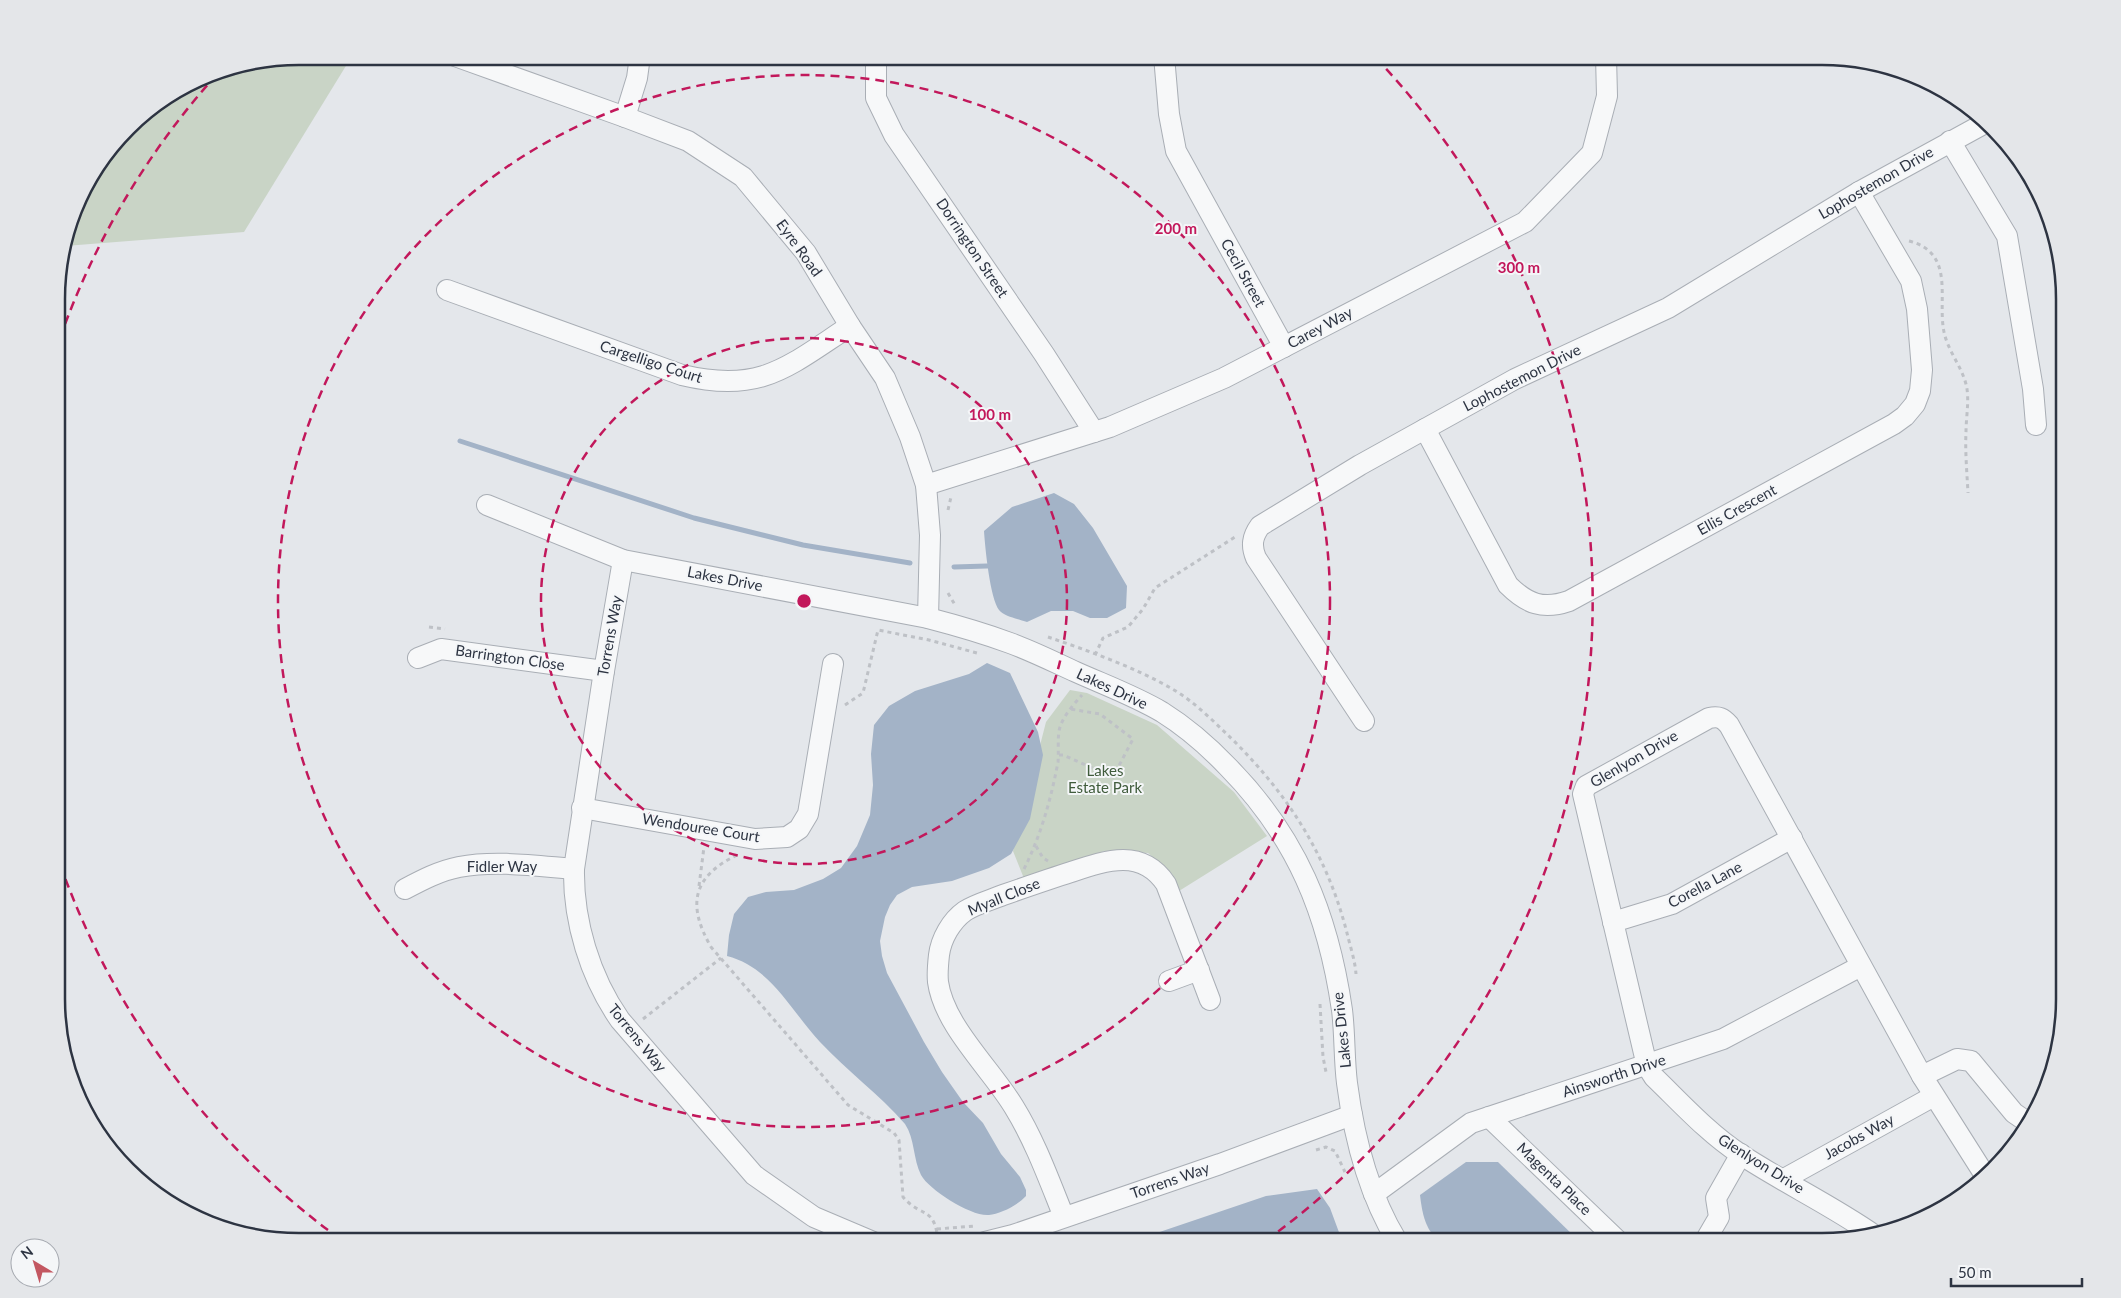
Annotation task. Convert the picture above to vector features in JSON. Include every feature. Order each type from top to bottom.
[{"type":"street","name":"Eyre Road","points":[[481,65],[626,116],[688,141],[743,177],[806,253],[850,326],[885,378],[910,437],[926,485],[930,535],[928,618]]},
{"type":"street","points":[[626,116],[639,65]]},
{"type":"street","name":"Dorrington Street","points":[[876,65],[876,98],[894,135],[1044,354],[1094,432]]},
{"type":"street","name":"Cecil Street","points":[[1165,65],[1169,114],[1176,151],[1284,347]]},
{"type":"street","name":"Carey Way","points":[[926,485],[1110,427],[1224,378],[1525,222],[1592,153],[1607,96],[1606,65]]},
{"type":"street","name":"Lophostemon Drive","points":[[1364,721],[1256,558],[1252,549],[1252,543],[1256,531],[1265,522],[1515,379],[1668,308],[1859,192],[1979,126]]},
{"type":"street","points":[[1950,141],[2007,236],[2033,389],[2036,425]]},
{"type":"street","name":"Ellis Crescent","points":[[1425,430],[1500,574],[1515,592],[1538,605],[1552,605],[1569,601],[1894,424],[1915,404],[1920,391],[1922,370],[1917,309],[1911,281],[1859,192]]},
{"type":"street","name":"Cargelligo Court","points":[[447,290],[682,375],[719,382],[745,381],[769,375],[782,369],[850,326]]},
{"type":"street","name":"Lakes Drive","points":[[487,505],[623,560],[928,618],[1010,643],[1142,702],[1182,726],[1218,756],[1248,787],[1271,816],[1306,875],[1326,930],[1342,1011],[1347,1081],[1352,1115],[1377,1203],[1393,1233]]},
{"type":"street","name":"Torrens Way","points":[[623,560],[582,808],[574,869],[574,886],[581,933],[605,998],[620,1020],[754,1175],[814,1217],[852,1233]]},
{"type":"street","name":"Barrington Close","points":[[418,658],[441,649],[604,671]]},
{"type":"street","name":"Wendouree Court","points":[[582,808],[755,839],[788,837],[799,828],[808,814],[833,664]]},
{"type":"street","name":"Glenlyon Drive","points":[[1866,1229],[1852,1219],[1740,1154],[1718,1138],[1654,1077],[1646,1066],[1583,794],[1586,786],[1709,718],[1718,716],[1729,725],[1922,1076],[1982,1170]]},
{"type":"street","name":"Corella Lane","points":[[1613,922],[1672,904],[1792,838]]},
{"type":"street","name":"Myall Close","points":[[1064,1217],[1014,1106],[967,1043],[946,1005],[938,982],[940,943],[953,923],[965,911],[986,902],[1100,863],[1125,860],[1140,861],[1158,872],[1166,884],[1210,1000]]},
{"type":"street","name":"Fidler Way","points":[[405,889],[432,875],[458,867],[488,864],[574,869]]},
{"type":"street","name":"Ainsworth Drive","points":[[1374,1194],[1470,1123],[1723,1039],[1860,966]]},
{"type":"street","points":[[1169,981],[1199,970]]},
{"type":"street","points":[[1922,1076],[1957,1059],[1971,1061],[2014,1113],[2023,1119]]},
{"type":"street","name":"Jacobs Way","points":[[1784,1179],[1934,1096]]},
{"type":"street","name":"Torrens Way","points":[[1019,1233],[1220,1164],[1352,1115]]},
{"type":"street","name":"Magenta Place","points":[[1489,1117],[1610,1233]]},
{"type":"street","points":[[1710,1233],[1719,1217],[1716,1198],[1740,1154]]},
{"type":"path","points":[[1904,242],[1916,243],[1931,251],[1941,276],[1944,334],[1967,390],[1968,493]]},
{"type":"path","points":[[948,515],[950,500],[955,494]]},
{"type":"path","points":[[1095,655],[1103,638],[1124,630],[1134,621],[1155,588],[1235,537],[1242,535]]},
{"type":"path","points":[[948,590],[953,603],[960,609]]},
{"type":"path","points":[[429,627],[446,630]]},
{"type":"path","points":[[841,712],[845,706],[863,693],[868,665],[878,630],[929,640],[985,655]]},
{"type":"path","points":[[1044,635],[1174,690],[1196,706],[1243,750],[1274,784],[1308,834],[1340,904],[1357,976]]},
{"type":"path","points":[[1076,691],[1091,698]]},
{"type":"path","points":[[1056,774],[1060,727],[1082,695]]},
{"type":"path","points":[[1059,755],[1063,755],[1113,777],[1133,739],[1100,714],[1070,710]]},
{"type":"path","points":[[704,846],[698,910],[702,930],[711,947],[848,1105],[894,1133],[898,1140],[903,1197],[911,1205],[934,1220],[937,1233]]},
{"type":"path","points":[[1036,846],[1043,858],[1051,863]]},
{"type":"path","points":[[699,889],[704,879],[713,870],[737,855],[746,854]]},
{"type":"path","points":[[639,1018],[643,1019],[721,958]]},
{"type":"path","points":[[1320,1002],[1323,1057],[1326,1074]]},
{"type":"path","points":[[1314,1130],[1320,1149]]},
{"type":"green space","points":[[299,65],[346,65],[244,232],[71,246],[77,224],[89,195],[113,156],[133,133],[169,104],[209,83],[253,69]]},
{"type":"green space","name":"Lakes Estate Park","points":[[1070,690],[1087,693],[1157,725],[1234,792],[1267,836],[1179,891],[1172,874],[1148,853],[1104,851],[1025,881],[1013,851],[1046,722]]},
{"type":"water","points":[[1054,493],[1074,504],[1093,528],[1127,586],[1126,608],[1107,618],[1090,618],[1073,611],[1051,611],[1027,622],[1005,614],[999,610],[996,604],[988,572],[984,531],[1012,507]]},
{"type":"water","points":[[987,663],[1010,673],[1038,732],[1043,755],[1030,819],[1011,854],[989,868],[952,881],[912,887],[897,895],[885,917],[880,941],[887,973],[924,1042],[963,1102],[983,1123],[1001,1154],[1020,1177],[1026,1190],[1026,1196],[1014,1206],[989,1215],[972,1212],[933,1188],[918,1169],[911,1136],[905,1124],[820,1042],[768,980],[756,970],[727,956],[734,914],[748,897],[766,892],[794,890],[823,879],[841,868],[857,846],[870,815],[873,785],[871,754],[874,725],[889,706],[915,691],[969,674]]},
{"type":"water","points":[[1466,1162],[1498,1162],[1571,1233],[1431,1233],[1423,1214],[1420,1195]]},
{"type":"water","points":[[1317,1189],[1330,1208],[1339,1233],[1157,1233],[1266,1196]]},
{"type":"waterway","points":[[460,441],[694,518],[803,545],[910,563]]},
{"type":"waterway","points":[[954,567],[987,566]]}]
